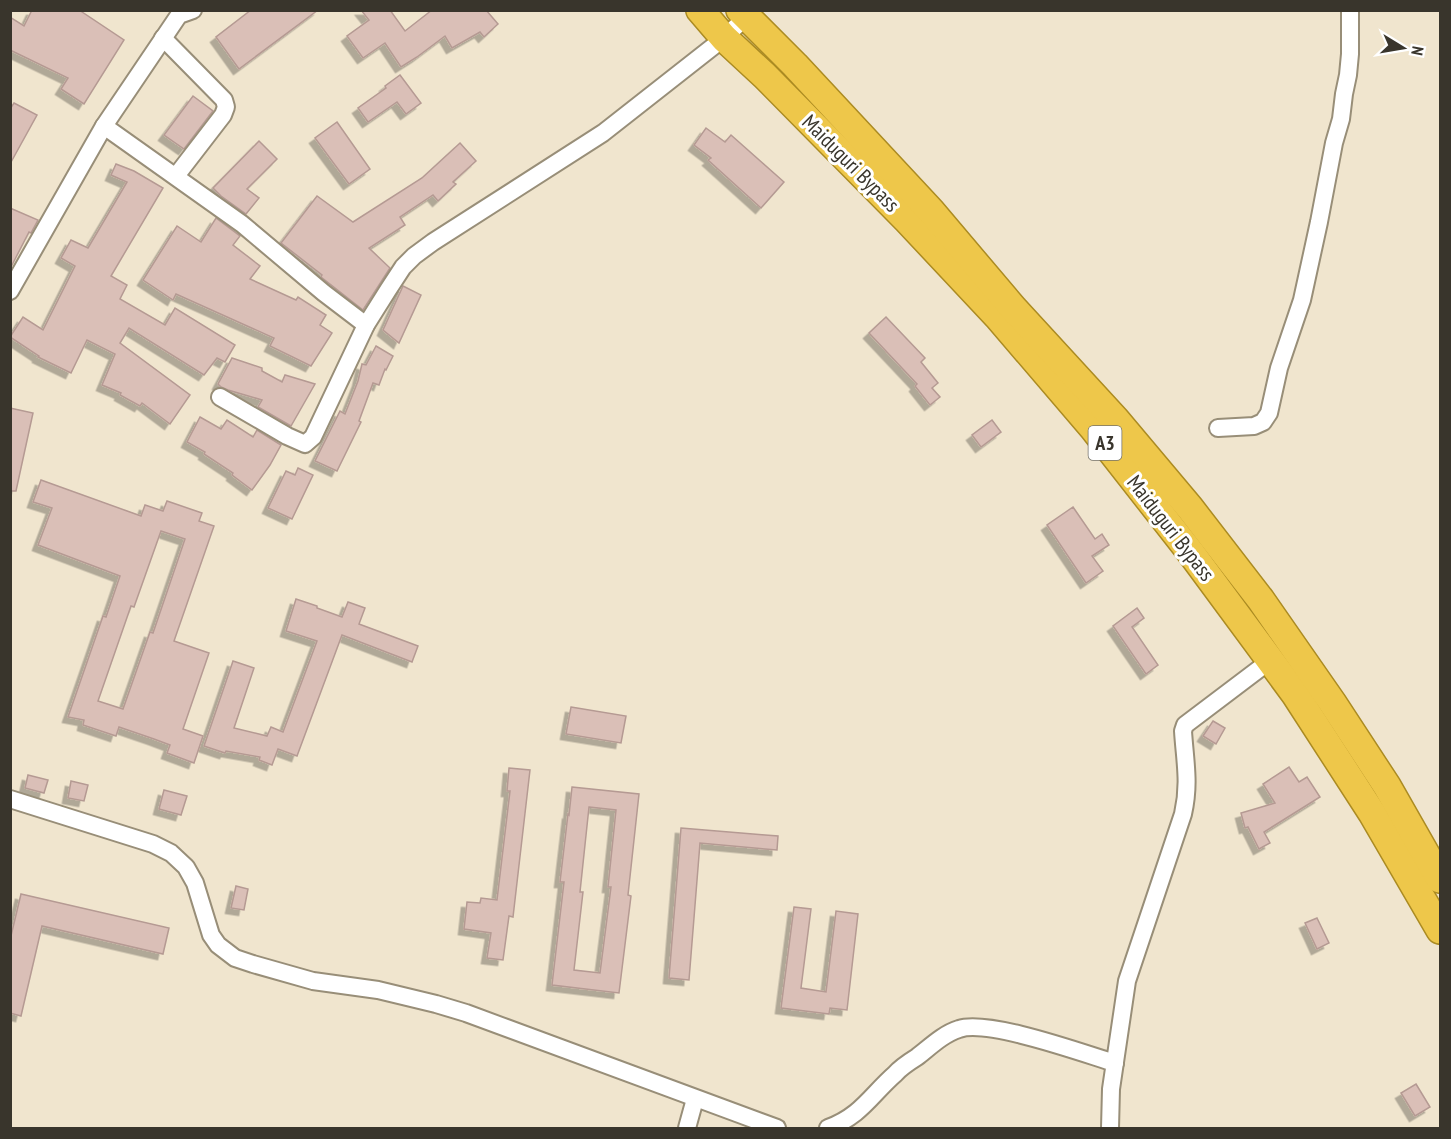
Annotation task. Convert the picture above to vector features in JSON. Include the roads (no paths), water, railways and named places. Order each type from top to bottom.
[{"type":"highway","name":"Maiduguri Bypass","points":[[700,10],[724,38],[765,76],[907,219],[998,317],[1093,428],[1191,553],[1295,694],[1372,813],[1440,930]]},
{"type":"highway","name":"Maiduguri Bypass","points":[[743,14],[795,65],[931,211],[1014,309],[1116,420],[1190,508],[1261,600],[1332,702],[1386,786],[1440,879]]},
{"type":"street","points":[[1218,428],[1254,426],[1263,422],[1269,413],[1279,368],[1302,300],[1341,119],[1350,54],[1350,10]]},
{"type":"street","points":[[10,291],[104,126],[182,12]]},
{"type":"street","points":[[220,397],[305,444],[313,437],[366,325],[403,267],[414,256],[603,133],[724,38],[743,14]]},
{"type":"street","points":[[163,38],[224,100],[226,107],[224,115],[176,176]]},
{"type":"street","points":[[104,126],[242,224],[366,325]]},
{"type":"street","points":[[1110,1128],[1114,1063],[1127,981],[1187,793],[1183,731],[1185,725],[1270,660]]},
{"type":"street","points":[[10,799],[153,844],[171,853],[186,867],[195,883],[211,935],[218,945],[235,958],[313,981],[378,990],[466,1013],[777,1128]]},
{"type":"street","points":[[828,1128],[841,1124],[858,1112],[895,1073],[941,1038],[960,1028],[980,1027],[1031,1037],[1114,1063]]},
{"type":"street","points":[[687,1128],[695,1099]]}]
